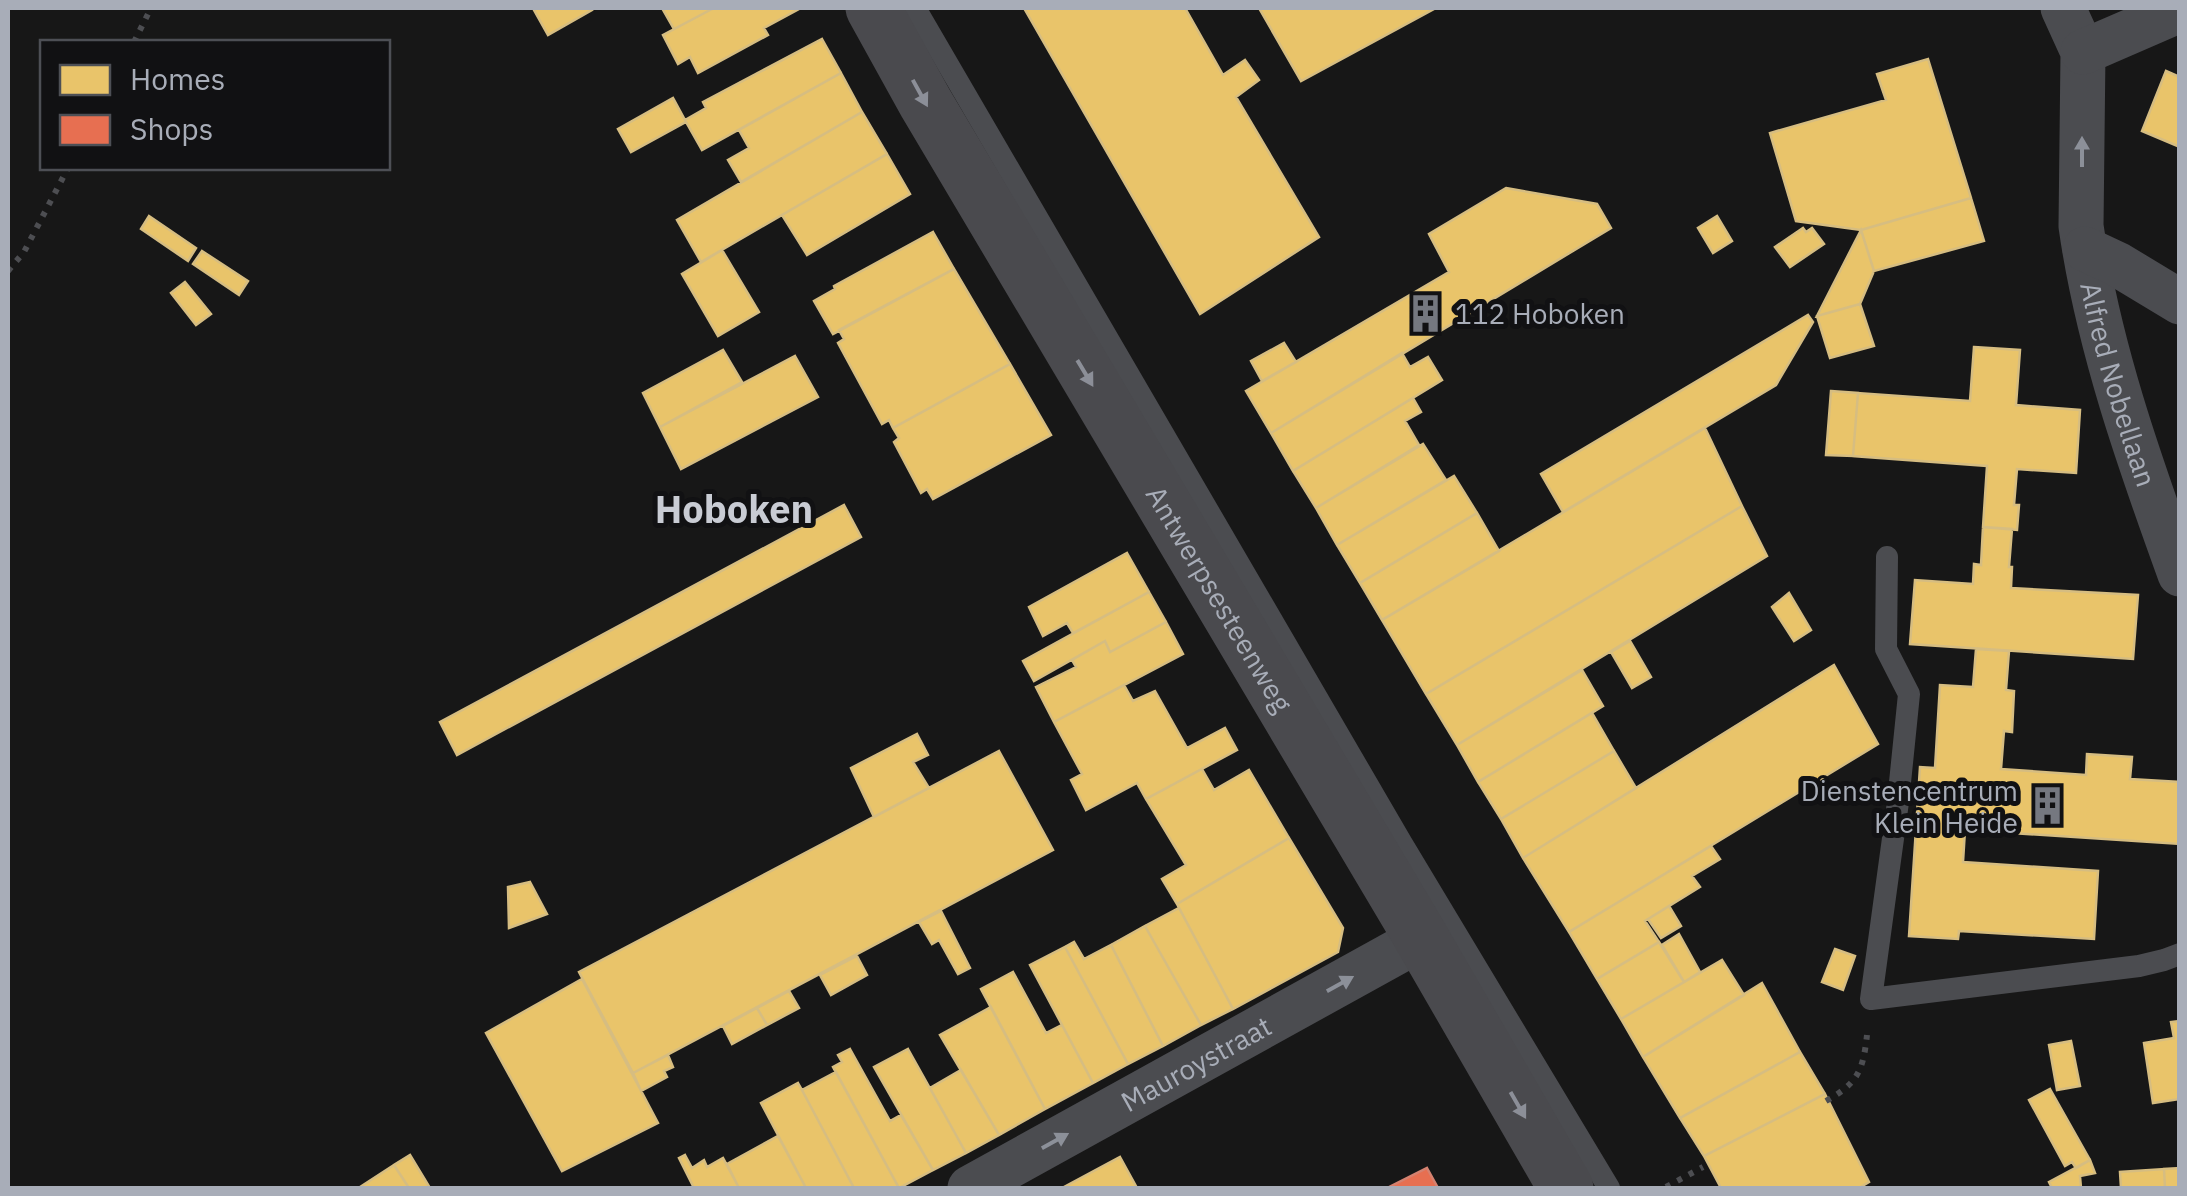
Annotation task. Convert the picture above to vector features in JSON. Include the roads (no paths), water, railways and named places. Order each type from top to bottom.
[{"type":"street","name":"Antwerpsesteenweg","points":[[873,8],[1566,1188]]},
{"type":"street","name":"Alfred Nobellaan","points":[[2064,8],[2083,52],[2084,250],[2115,386],[2180,574]]},
{"type":"street","points":[[2083,52],[2180,10]]},
{"type":"street","name":"Alfred Nobellaan","points":[[2084,250],[2141,277],[2180,302]]},
{"type":"street","name":"Mauroystraat","points":[[970,1188],[1422,938]]},
{"type":"lane","points":[[915,8],[1372,791],[1609,1188]]},
{"type":"lane","points":[[1886,557],[1886,650],[1910,694],[1871,998],[2139,966],[2180,954]]},
{"type":"place","name":"112 Hoboken","points":[[1425,313]]},
{"type":"place","name":"Dienstencentrum Klein Heide","points":[[2048,806]]},
{"type":"district","name":"Hoboken","points":[[734,508]]}]
